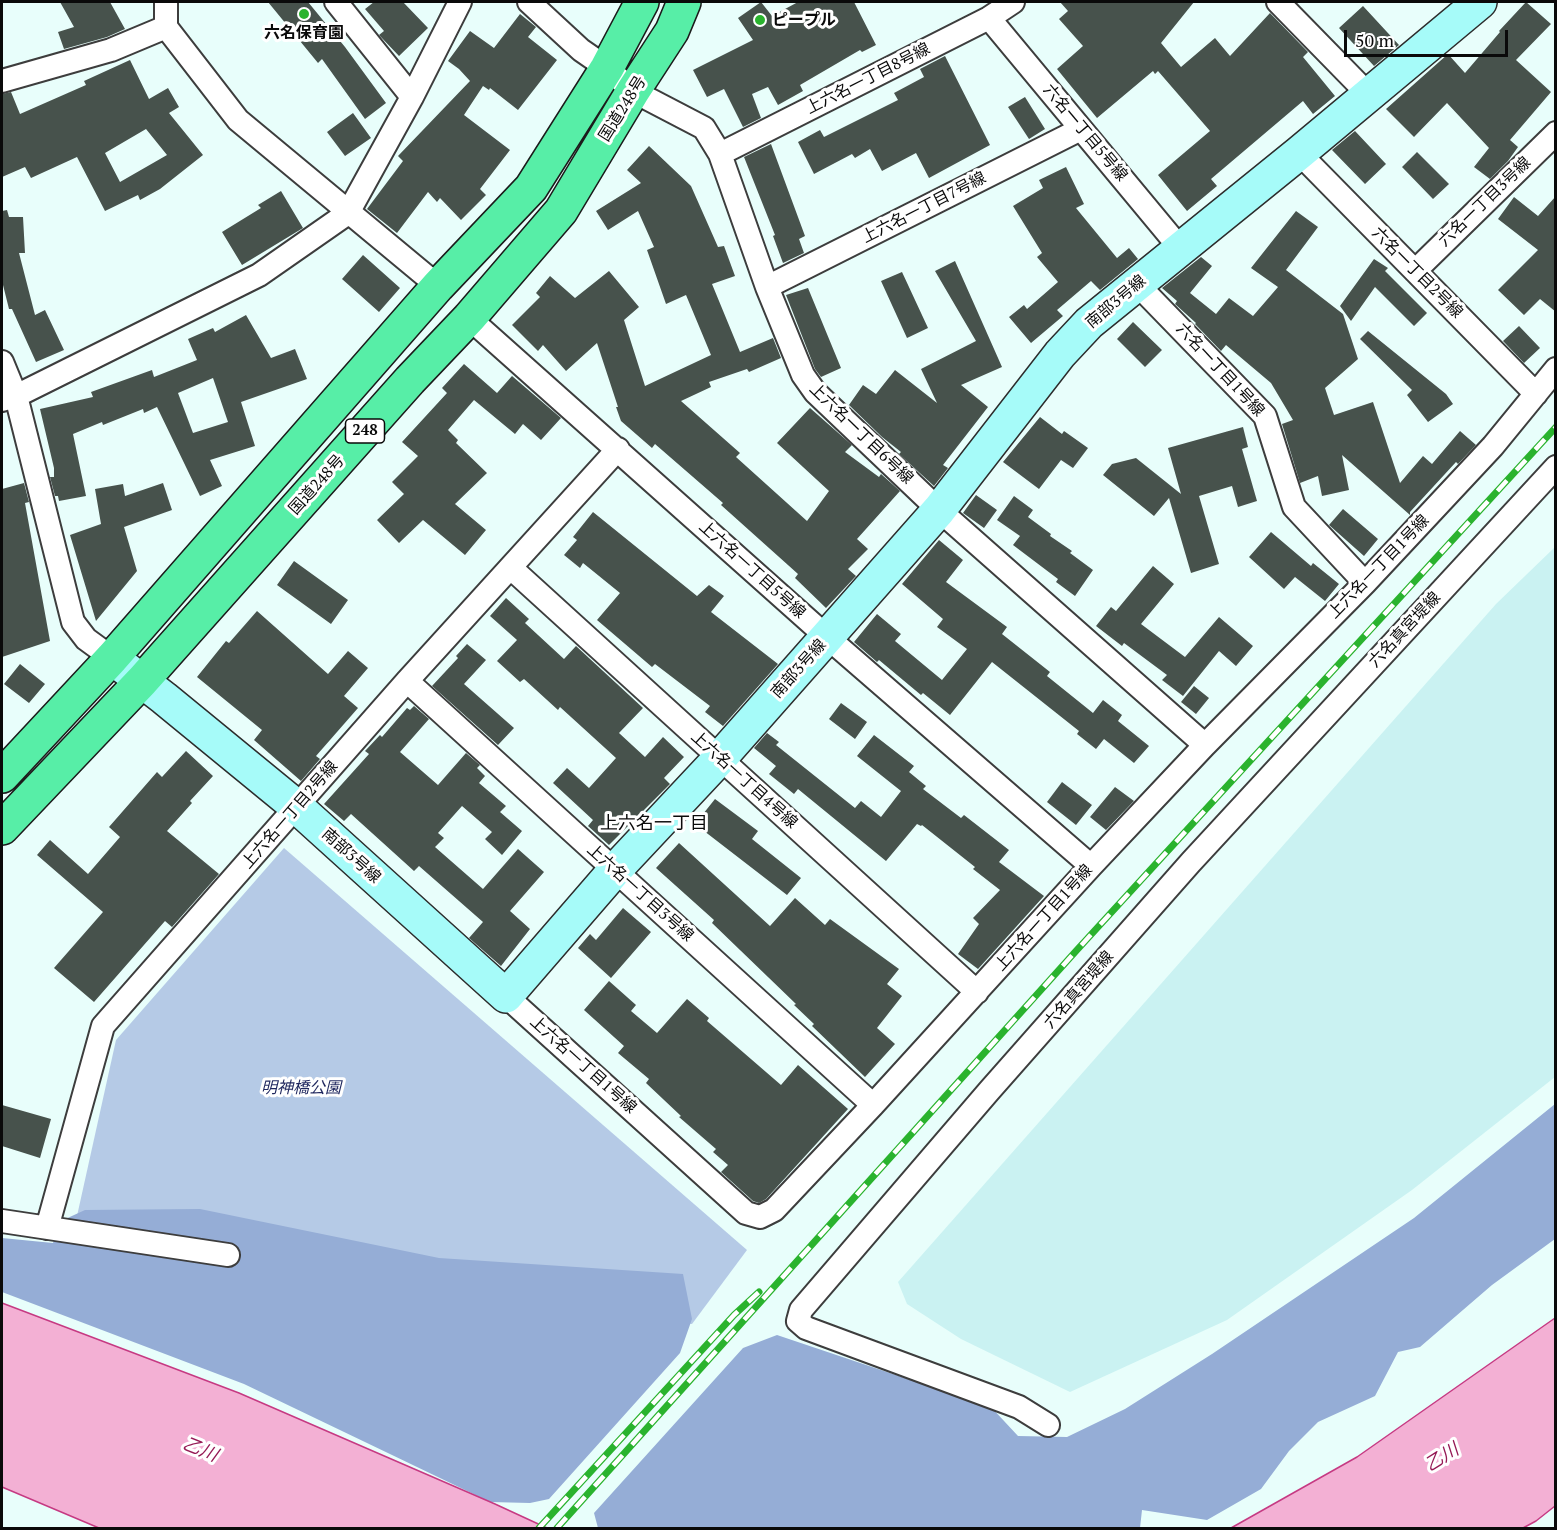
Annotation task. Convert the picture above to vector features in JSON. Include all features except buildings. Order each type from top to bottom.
[{"type":"highway","name":"248","points":[[2,776],[112,658],[438,286],[531,188],[608,68],[642,2]]},
{"type":"highway","name":"国道248号","points":[[2,828],[142,681],[410,380],[469,318],[561,211],[672,31],[684,2]]},
{"type":"street","points":[[166,2],[166,27],[238,120],[438,286]]},
{"type":"street","points":[[336,2],[412,97]]},
{"type":"street","points":[[9,398],[259,275],[348,213],[412,97],[460,2]]},
{"type":"street","name":"上六名一丁目6号線","points":[[529,2],[581,50],[608,68],[633,91],[704,128],[720,154],[767,287],[803,375],[814,392],[939,510],[1205,746]]},
{"type":"street","name":"上六名一丁目8号線","points":[[720,154],[989,18],[1013,2]]},
{"type":"street","points":[[1278,2],[1368,94]]},
{"type":"street","name":"南部3号線","points":[[112,658],[297,807],[506,996],[615,870],[720,758],[939,510],[1060,354],[1089,323],[1299,153],[1480,2]]},
{"type":"street","name":"六名一丁目5号線","points":[[989,18],[1180,248]]},
{"type":"street","points":[[2,81],[111,50],[166,27]]},
{"type":"street","name":"上六名一丁目7号線","points":[[767,287],[1081,129]]},
{"type":"street","name":"六名一丁目3号線","points":[[1415,271],[1556,133]]},
{"type":"street","name":"六名一丁目2号線","points":[[1299,153],[1536,394]]},
{"type":"street","name":"六名一丁目1号線","points":[[1137,284],[1265,416],[1294,507],[1365,583]]},
{"type":"street","name":"上六名一丁目5号線","points":[[469,318],[827,637],[1091,866]]},
{"type":"street","points":[[2,362],[9,398],[73,622],[86,639],[112,658]]},
{"type":"street","name":"上六名一丁目1号線","points":[[506,996],[746,1213],[760,1217],[774,1210],[1091,866],[1365,583],[1493,446],[1556,369]]},
{"type":"street","name":"上六名一丁目2号線","points":[[47,1228],[103,1026],[407,681],[618,449]]},
{"type":"street","name":"六名真宮堤線","points":[[1048,1425],[1019,1407],[807,1328],[798,1321],[801,1310],[997,1082],[1191,862],[1556,467]]},
{"type":"street","name":"上六名一丁目4号線","points":[[511,568],[976,992]]},
{"type":"street","name":"上六名一丁目3号線","points":[[407,681],[873,1105]]},
{"type":"street","points":[[2,1221],[228,1255]]},
{"type":"shaded area","points":[[1555,547],[1555,1077],[1412,1190],[1227,1320],[1070,1392],[961,1339],[907,1304],[898,1282],[1496,604]]},
{"type":"shaded area","points":[[1555,1104],[1555,1239],[1492,1285],[1420,1347],[1398,1352],[1375,1396],[1318,1422],[1289,1451],[1261,1489],[1207,1520],[1142,1510],[1140,1528],[598,1528],[594,1513],[743,1348],[777,1335],[991,1407],[1018,1436],[1067,1437],[1125,1409],[1212,1354],[1414,1218]]},
{"type":"shaded area","points":[[200,1209],[439,1258],[683,1274],[692,1319],[680,1353],[549,1499],[530,1503],[490,1502],[244,1384],[2,1292],[2,1238],[53,1243],[61,1221],[85,1210]]},
{"type":"green space","name":"明神橋公園","points":[[284,848],[747,1250],[692,1324],[386,1295],[75,1225],[116,1040]]},
{"type":"water","name":"乙川","points":[[2,1303],[239,1393],[547,1528],[99,1528],[2,1487]]},
{"type":"water","name":"乙川","points":[[1555,1318],[1555,1506],[1536,1521],[1523,1528],[1231,1528],[1357,1457]]},
{"type":"railway","points":[[557,1528],[1076,951],[1556,427]]},
{"type":"railway","points":[[539,1528],[734,1315],[759,1292]]},
{"type":"place","name":"六名保育園","points":[[304,14]]},
{"type":"place","name":"ピープル","points":[[760,20]]},
{"type":"district","name":"上六名一丁目","points":[[654,824]]}]
